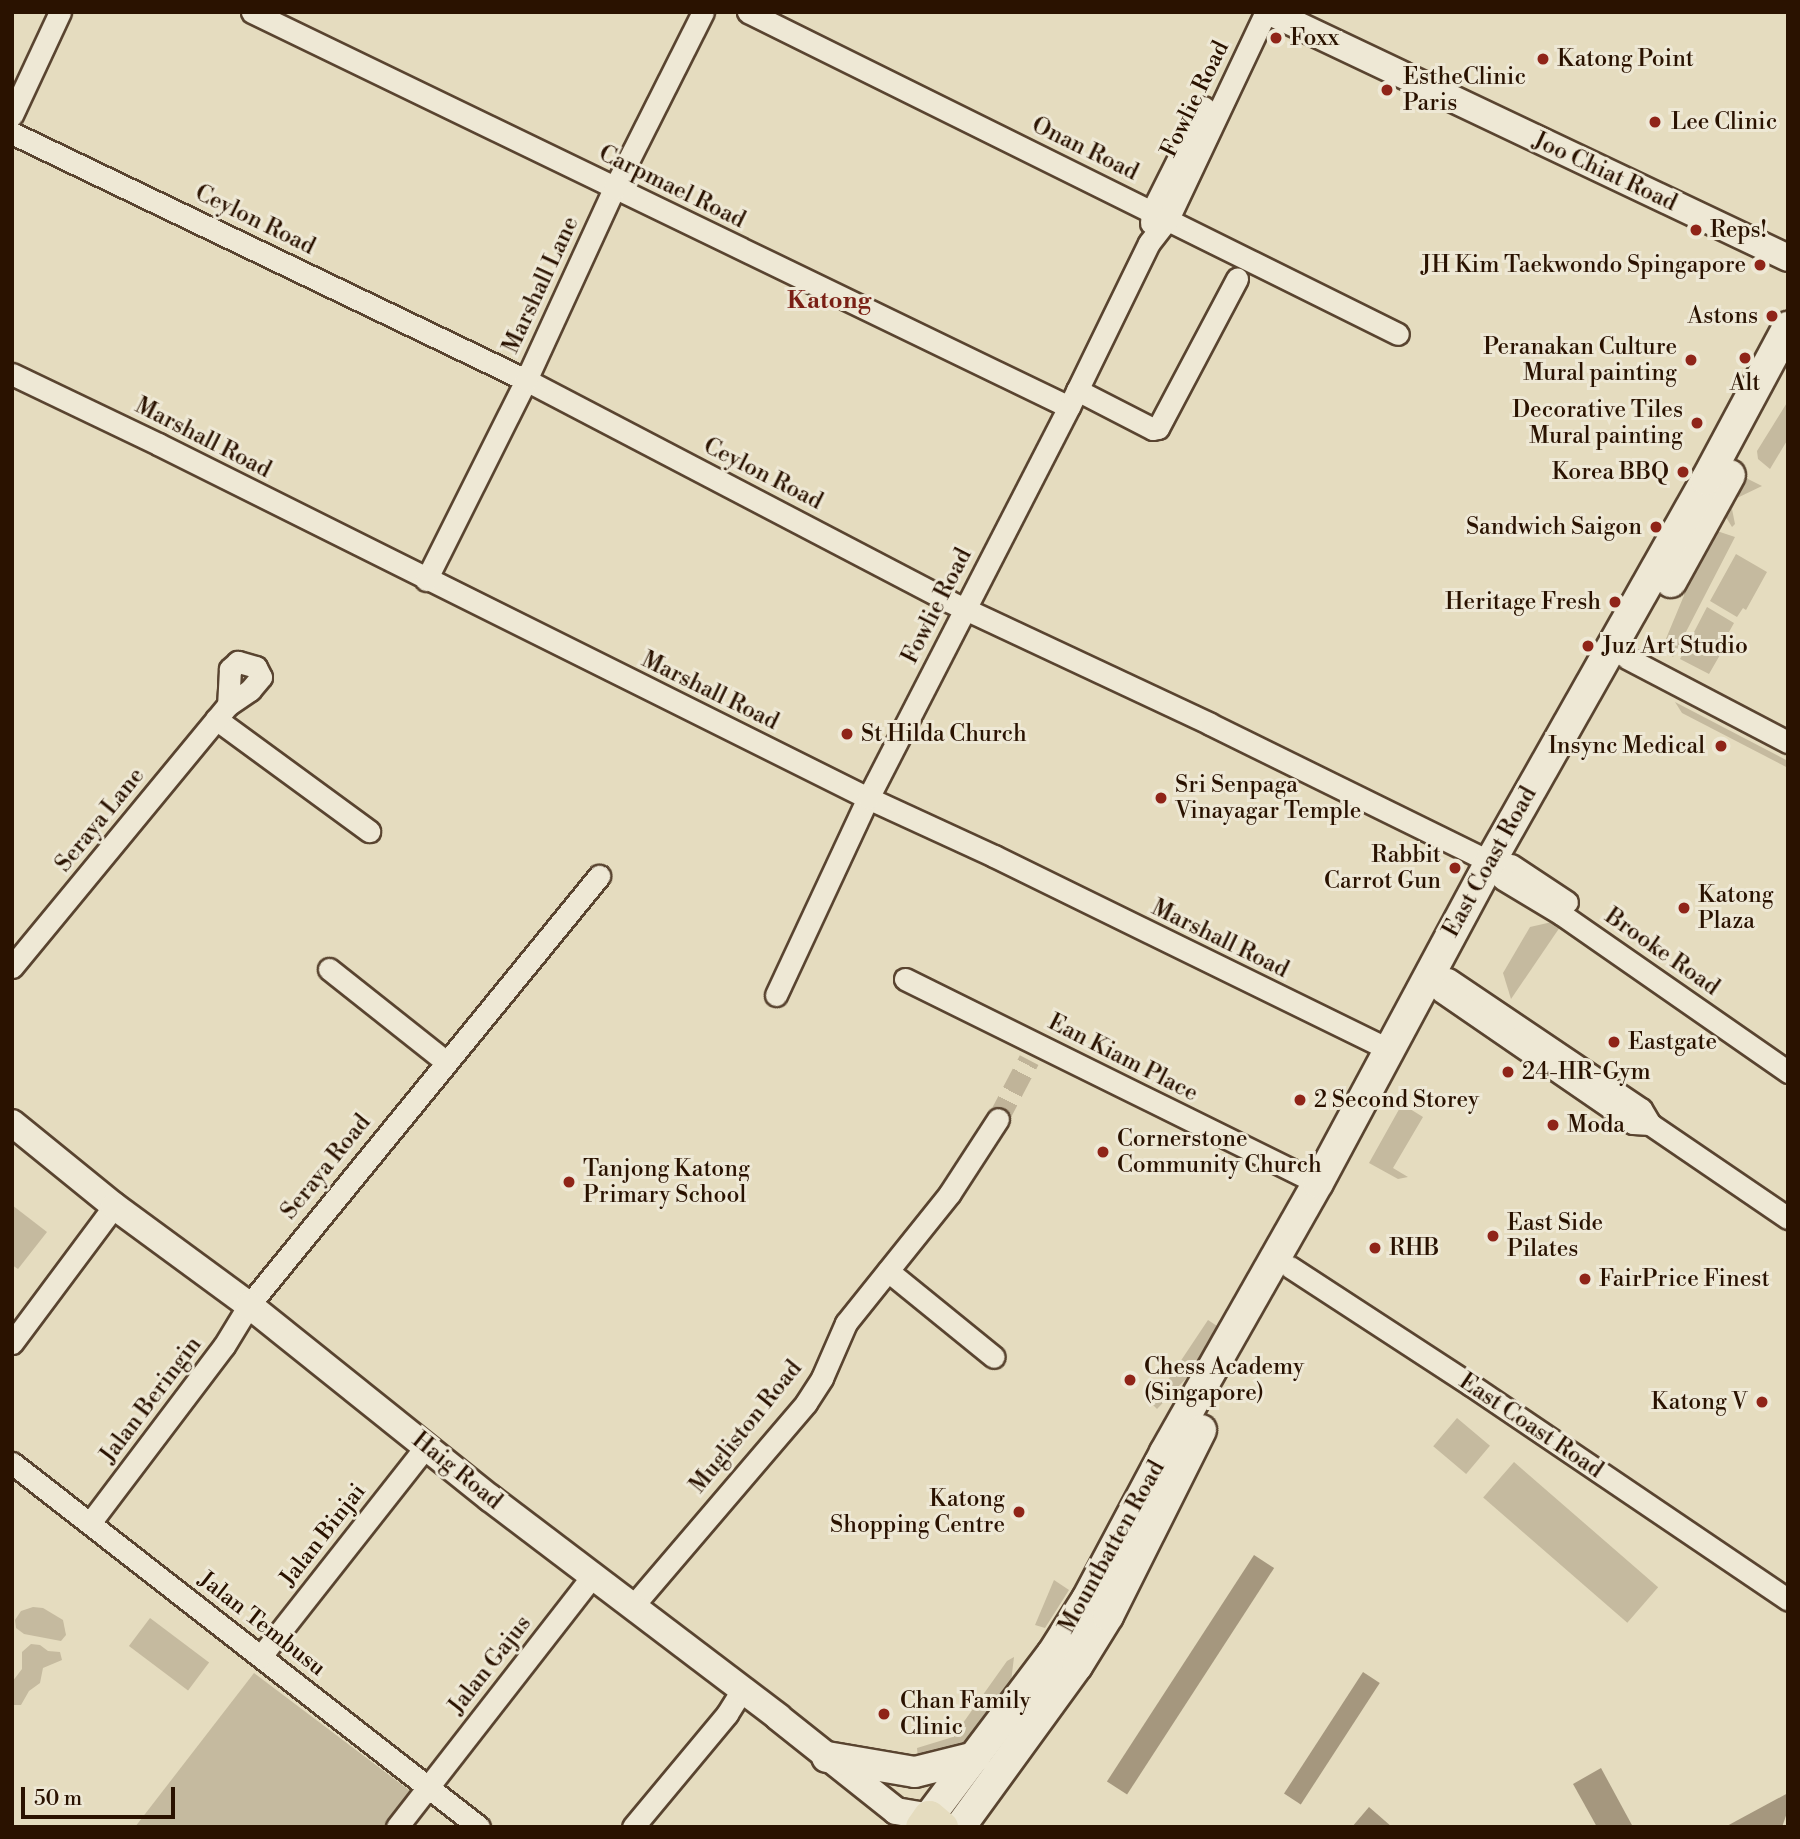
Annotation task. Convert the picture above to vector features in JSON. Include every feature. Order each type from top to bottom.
[{"type":"main road","name":"East Coast Road","points":[[1284,1260],[1444,985],[1501,868],[1788,327]]},
{"type":"main road","name":"East Coast Road","points":[[1284,1260],[1318,1183],[1388,1049],[1627,659],[1705,524],[1788,371]]},
{"type":"main road","name":"Mountbatten Road","points":[[929,1823],[1052,1654],[1087,1599],[1284,1260]]},
{"type":"main road","name":"Mountbatten Road","points":[[929,1823],[1077,1666],[1108,1616],[1284,1260]]},
{"type":"main road","points":[[827,1757],[915,1772],[975,1757]]},
{"type":"street","points":[[12,115],[60,12]]},
{"type":"street","name":"Carpmael Road","points":[[253,12],[614,189],[1073,399],[1153,429],[1158,428],[1237,279]]},
{"type":"street","name":"Marshall Lane","points":[[426,580],[526,380],[614,189],[703,12]]},
{"type":"street","name":"Onan Road","points":[[748,12],[1398,334]]},
{"type":"street","name":"Fowlie Road","points":[[776,995],[868,798],[1073,399],[1149,243],[1254,12]]},
{"type":"street","name":"Fowlie Road","points":[[1160,215],[1268,12]]},
{"type":"street","name":"Joo Chiat Road","points":[[1268,12],[1788,258]]},
{"type":"street","name":"Ceylon Road","points":[[12,133],[526,380],[964,609],[1210,724],[1501,868]]},
{"type":"street","name":"Marshall Road","points":[[12,374],[868,798],[994,856],[1388,1049]]},
{"type":"street","points":[[1627,659],[1788,743]]},
{"type":"street","name":"Seraya Lane","points":[[12,967],[222,712],[369,831]]},
{"type":"street","name":"Brooke Road","points":[[1501,868],[1788,1055]]},
{"type":"street","name":"Brooke Road","points":[[1501,868],[1569,920],[1788,1072]]},
{"type":"street","name":"Seraya Road","points":[[249,1305],[445,1061],[599,876]]},
{"type":"street","points":[[329,970],[445,1061]]},
{"type":"street","name":"Ean Kiam Place","points":[[905,979],[1033,1052],[1318,1183]]},
{"type":"street","points":[[1444,985],[1530,1042],[1633,1123],[1650,1124],[1788,1218]]},
{"type":"street","name":"Mugliston Road","points":[[632,1607],[806,1403],[822,1378],[846,1323],[950,1194],[998,1119]]},
{"type":"street","name":"Haig Road","points":[[12,1123],[114,1206],[249,1305],[632,1607],[897,1811],[929,1823]]},
{"type":"street","points":[[12,1343],[114,1206]]},
{"type":"street","name":"East Coast Road","points":[[1284,1260],[1788,1600]]},
{"type":"street","points":[[888,1270],[994,1357]]},
{"type":"street","name":"Jalan Beringin","points":[[90,1523],[224,1346],[249,1305]]},
{"type":"street","name":"Jalan Binjai","points":[[261,1656],[426,1446]]},
{"type":"street","name":"Jalan Tembusu","points":[[12,1463],[430,1786],[479,1827]]},
{"type":"street","name":"Jalan Gajus","points":[[430,1786],[593,1575]]},
{"type":"street","points":[[633,1827],[727,1714],[742,1690]]},
{"type":"street","points":[[397,1827],[430,1786]]},
{"type":"shaded area","points":[[1788,401],[1788,439],[1770,469],[1758,459],[1757,451]]},
{"type":"shaded area","points":[[1746,478],[1762,486],[1737,498],[1732,509],[1735,524],[1732,527],[1724,514]]},
{"type":"shaded area","points":[[1717,531],[1735,537],[1673,657],[1664,648],[1665,641],[1685,593],[1688,573],[1711,535]]},
{"type":"shaded area","points":[[1736,554],[1767,572],[1746,610],[1743,608],[1737,617],[1710,601]]},
{"type":"shaded area","points":[[1707,607],[1734,623],[1729,632],[1732,634],[1709,674],[1680,659]]},
{"type":"shaded area","points":[[1675,702],[1788,761],[1788,768],[1682,713]]},
{"type":"shaded area","points":[[1552,922],[1560,927],[1511,999],[1503,973],[1530,927]]},
{"type":"shaded area","points":[[1402,1104],[1423,1117],[1393,1168],[1408,1177],[1398,1179],[1369,1163]]},
{"type":"shaded area","points":[[12,1205],[47,1232],[18,1269],[12,1265]]},
{"type":"shaded area","points":[[1208,1320],[1220,1328],[1200,1364],[1157,1409],[1152,1404]]},
{"type":"shaded area","points":[[1457,1418],[1490,1446],[1466,1474],[1433,1446]]},
{"type":"shaded area","points":[[1514,1462],[1658,1587],[1627,1623],[1483,1497]]},
{"type":"shaded area","points":[[1254,1555],[1274,1568],[1127,1795],[1107,1781]]},
{"type":"shaded area","points":[[1054,1580],[1069,1590],[1045,1628],[1035,1625]]},
{"type":"shaded area","points":[[33,1607],[43,1608],[63,1620],[66,1635],[61,1641],[24,1634],[16,1628],[15,1620],[21,1611]]},
{"type":"shaded area","points":[[150,1618],[209,1663],[188,1690],[129,1646]]},
{"type":"shaded area","points":[[31,1644],[40,1645],[48,1651],[60,1652],[62,1660],[43,1668],[40,1683],[29,1691],[21,1705],[12,1705],[12,1682],[22,1669],[22,1652]]},
{"type":"shaded area","points":[[1014,1657],[1011,1682],[956,1752],[918,1759],[917,1748],[953,1737],[1007,1661]]},
{"type":"shaded area","points":[[1363,1672],[1380,1683],[1301,1805],[1284,1794]]},
{"type":"shaded area","points":[[254,1673],[413,1793],[386,1827],[135,1827]]},
{"type":"shaded area","points":[[1601,1768],[1633,1827],[1597,1827],[1573,1784]]},
{"type":"shaded area","points":[[1788,1793],[1788,1810],[1782,1827],[1725,1827]]},
{"type":"shaded area","points":[[1369,1807],[1392,1827],[1352,1827]]},
{"type":"tunnel","points":[[998,1119],[1029,1060]]},
{"type":"place","name":"Foxx","points":[[1276,38]]},
{"type":"place","name":"Katong Point","points":[[1543,59]]},
{"type":"place","name":"EstheClinic Paris","points":[[1387,90]]},
{"type":"place","name":"Lee Clinic","points":[[1655,122]]},
{"type":"place","name":"Reps!","points":[[1696,230]]},
{"type":"place","name":"JH Kim Taekwondo Spingapore","points":[[1760,265]]},
{"type":"place","name":"Astons","points":[[1772,316]]},
{"type":"place","name":"Alt","points":[[1745,358]]},
{"type":"place","name":"Peranakan Culture Mural painting","points":[[1691,360]]},
{"type":"place","name":"Decorative Tiles Mural painting","points":[[1697,423]]},
{"type":"place","name":"Korea BBQ","points":[[1683,472]]},
{"type":"place","name":"Sandwich Saigon","points":[[1656,527]]},
{"type":"place","name":"Heritage Fresh","points":[[1615,602]]},
{"type":"place","name":"Juz Art Studio","points":[[1588,646]]},
{"type":"place","name":"St Hilda Church","points":[[847,734]]},
{"type":"place","name":"Insync Medical","points":[[1721,746]]},
{"type":"place","name":"Sri Senpaga Vinayagar Temple","points":[[1161,798]]},
{"type":"place","name":"Rabbit Carrot Gun","points":[[1455,868]]},
{"type":"place","name":"Katong Plaza","points":[[1684,908]]},
{"type":"place","name":"Eastgate","points":[[1614,1042]]},
{"type":"place","name":"24-HR-Gym","points":[[1508,1072]]},
{"type":"place","name":"2 Second Storey","points":[[1300,1100]]},
{"type":"place","name":"Moda","points":[[1553,1125]]},
{"type":"place","name":"Cornerstone Community Church","points":[[1103,1152]]},
{"type":"place","name":"Tanjong Katong Primary School","points":[[569,1182]]},
{"type":"place","name":"East Side Pilates","points":[[1493,1236]]},
{"type":"place","name":"RHB","points":[[1375,1248]]},
{"type":"place","name":"FairPrice Finest","points":[[1585,1279]]},
{"type":"place","name":"Chess Academy (Singapore)","points":[[1130,1380]]},
{"type":"place","name":"Katong V","points":[[1762,1402]]},
{"type":"place","name":"Katong Shopping Centre","points":[[1019,1512]]},
{"type":"place","name":"Chan Family Clinic","points":[[884,1714]]},
{"type":"district","name":"Katong","points":[[829,302]]}]
